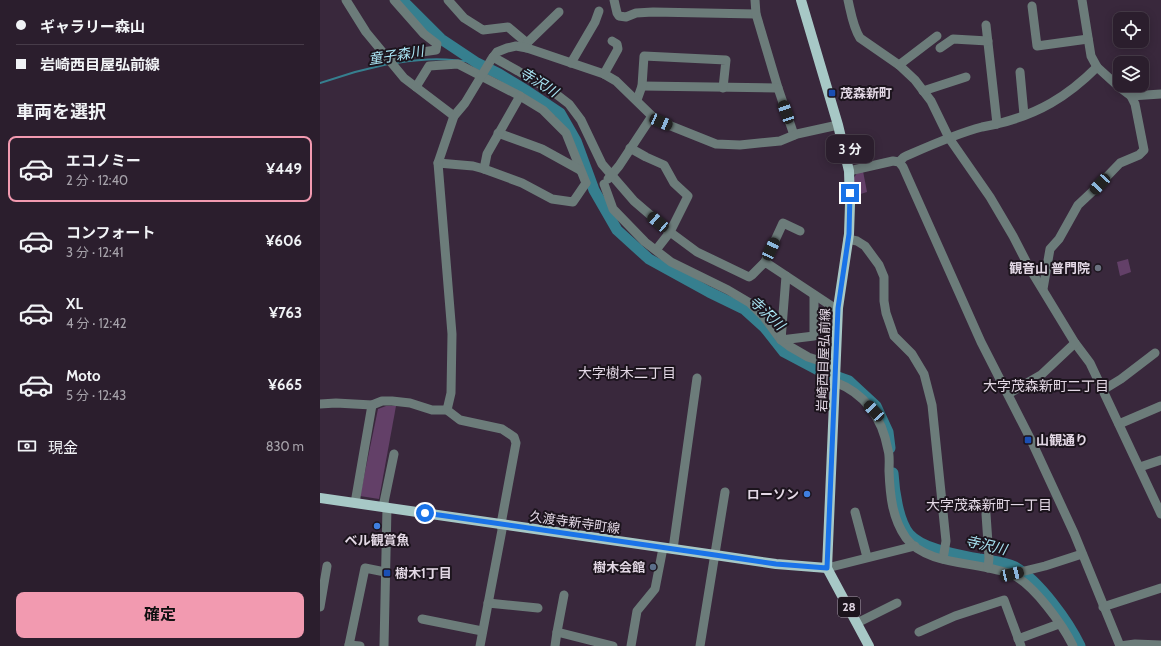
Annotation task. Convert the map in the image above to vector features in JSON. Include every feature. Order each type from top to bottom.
[{"type":"main road","name":"岩崎西目屋弘前線","points":[[801,0],[838,125],[849,171],[850,204],[848,239],[838,308],[827,568]]},
{"type":"main road","name":"久渡寺新寺町線","points":[[320,498],[776,564],[827,568]]},
{"type":"main road","name":"28","points":[[827,568],[870,646]]},
{"type":"street","points":[[346,0],[366,32],[404,78],[454,116]]},
{"type":"street","points":[[390,61],[436,50],[437,44],[424,34],[394,0]]},
{"type":"street","points":[[448,0],[464,18],[483,30],[508,27],[527,46]]},
{"type":"street","points":[[614,0],[619,16],[626,17],[636,13],[653,12],[756,14]]},
{"type":"street","points":[[755,0],[756,14],[794,135]]},
{"type":"street","points":[[848,0],[854,25],[860,38],[899,65],[915,80],[931,101],[949,138],[990,197],[1030,269],[1075,343],[1090,363],[1161,514]]},
{"type":"street","points":[[1043,289],[1050,249],[1059,239],[1078,205],[1120,163],[1139,155],[1144,150],[1135,104],[1131,96],[1097,67],[1091,56],[1082,0]]},
{"type":"street","points":[[1032,6],[1037,46],[1088,39]]},
{"type":"street","points":[[572,63],[595,22],[599,11]]},
{"type":"street","points":[[527,46],[559,12]]},
{"type":"street","points":[[986,25],[997,124]]},
{"type":"street","points":[[899,65],[937,36]]},
{"type":"street","points":[[940,48],[953,39],[988,41]]},
{"type":"street","points":[[604,74],[618,49],[617,44],[612,40]]},
{"type":"street","points":[[447,410],[451,393],[452,334],[438,163],[454,116],[465,103],[497,52],[516,46],[527,46],[604,74],[616,81],[652,116],[661,122],[716,144],[740,145],[780,141],[794,135],[838,125]]},
{"type":"street","points":[[637,100],[642,86],[644,56],[726,60],[723,88]]},
{"type":"street","points":[[492,59],[536,82],[568,104],[581,120],[602,164],[634,201],[670,232],[697,252],[749,277],[765,262],[783,223],[800,231]]},
{"type":"street","points":[[416,87],[429,66],[458,64],[483,74],[543,110],[566,133],[587,184]]},
{"type":"street","points":[[899,162],[904,157],[949,138],[1041,110],[1080,84],[1097,67]]},
{"type":"street","points":[[1020,72],[1024,115]]},
{"type":"street","points":[[923,91],[966,77]]},
{"type":"street","points":[[642,86],[778,88]]},
{"type":"street","points":[[1131,96],[1161,94]]},
{"type":"street","points":[[484,169],[487,154],[520,96]]},
{"type":"street","points":[[587,184],[602,184],[612,175],[652,116]]},
{"type":"street","points":[[498,133],[542,149],[580,170]]},
{"type":"street","points":[[630,148],[664,165],[674,184],[688,196],[670,232],[656,250]]},
{"type":"street","points":[[849,171],[893,161],[899,162],[903,167],[981,342],[1008,394],[1074,533],[1120,646],[1135,644],[1161,645]]},
{"type":"street","points":[[438,163],[473,166],[484,169],[522,183],[552,199],[573,202],[587,184]]},
{"type":"street","points":[[602,184],[613,209],[645,242],[671,262],[728,290],[750,303],[764,317],[781,340],[835,374],[861,397],[874,411],[882,428],[889,450],[892,510],[906,538],[928,554],[944,555],[1012,574],[1025,582],[1034,591],[1059,624],[1073,646]]},
{"type":"street","points":[[848,239],[857,241],[865,246],[878,265],[884,277],[884,301],[886,313],[894,336],[912,354],[924,374],[932,405],[946,541],[944,555]]},
{"type":"street","points":[[765,262],[832,307],[838,308]]},
{"type":"street","points":[[781,340],[786,276]]},
{"type":"street","points":[[781,340],[814,336],[814,295]]},
{"type":"street","points":[[1008,394],[1041,375],[1075,343]]},
{"type":"street","points":[[1103,390],[1155,353]]},
{"type":"street","points":[[631,646],[637,611],[655,589],[668,549],[697,378]]},
{"type":"street","points":[[320,404],[336,403],[372,405],[382,401],[410,403],[432,410],[447,410],[460,420],[502,429],[514,436],[516,443],[501,524],[502,530],[480,646]]},
{"type":"street","points":[[355,503],[372,405]]},
{"type":"street","points":[[1119,424],[1161,406]]},
{"type":"street","points":[[384,646],[386,572],[385,507],[394,454]]},
{"type":"street","points":[[1140,467],[1161,460]]},
{"type":"street","points":[[700,646],[725,492]]},
{"type":"street","points":[[855,512],[867,557]]},
{"type":"street","points":[[986,514],[989,558],[988,568]]},
{"type":"street","points":[[827,568],[915,546]]},
{"type":"street","points":[[1012,574],[1027,571],[1082,554]]},
{"type":"street","points":[[320,607],[322,581],[327,566]]},
{"type":"street","points":[[360,646],[349,645],[365,568],[386,572]]},
{"type":"street","points":[[1103,607],[1161,588]]},
{"type":"street","points":[[555,646],[564,595]]},
{"type":"street","points":[[919,632],[955,616],[1004,600],[1018,644],[1059,624]]},
{"type":"street","points":[[488,603],[538,608]]},
{"type":"street","points":[[857,623],[897,603]]},
{"type":"street","points":[[422,618],[482,631]]},
{"type":"street","points":[[557,632],[613,646]]},
{"type":"shaded area","points":[[863,171],[867,192],[854,196],[853,179],[857,173]]},
{"type":"shaded area","points":[[1128,259],[1131,272],[1120,276],[1117,262]]},
{"type":"shaded area","points":[[386,406],[396,406],[379,499],[360,496],[378,409]]},
{"type":"waterway","name":"寺沢川","points":[[402,0],[441,39],[477,63],[499,74],[560,113],[576,141],[594,190],[617,230],[649,259],[709,292],[744,309],[765,328],[784,352],[818,370],[849,381],[876,406],[888,432],[890,448]]},
{"type":"waterway","name":"童子森川","points":[[396,63],[437,59],[477,63]]},
{"type":"waterway","name":"童子森川","points":[[320,83],[388,64]]},
{"type":"waterway","name":"寺沢川","points":[[893,473],[899,513],[905,528],[915,540],[942,551],[1015,567],[1034,582],[1052,602],[1080,646]]},
{"type":"place","name":"茂森新町","points":[[832,93]]},
{"type":"place","name":"観音山 普門院","points":[[1098,268]]},
{"type":"place","name":"山観通り","points":[[1028,440]]},
{"type":"place","name":"ローソン","points":[[807,494]]},
{"type":"place","name":"ベル観賞魚","points":[[377,526]]},
{"type":"place","name":"樹木会館","points":[[653,567]]},
{"type":"place","name":"樹木1丁目","points":[[387,573]]},
{"type":"district","name":"大字樹木二丁目","points":[[627,373]]},
{"type":"district","name":"大字茂森新町二丁目","points":[[1046,386]]},
{"type":"district","name":"大字茂森新町一丁目","points":[[989,505]]},
{"type":"route","points":[[425,513],[776,564],[827,568],[838,308],[849,234],[850,193]]}]
